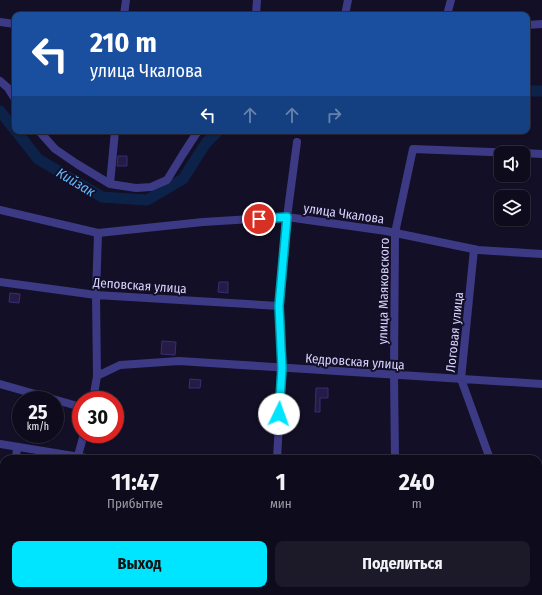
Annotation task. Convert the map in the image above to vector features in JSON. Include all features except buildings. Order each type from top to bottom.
[{"type":"street","points":[[124,12],[126,0]]},
{"type":"street","points":[[256,12],[257,0]]},
{"type":"street","points":[[346,12],[348,0]]},
{"type":"street","points":[[448,12],[451,0]]},
{"type":"street","points":[[0,22],[12,24]]},
{"type":"street","points":[[530,25],[542,24]]},
{"type":"street","points":[[0,81],[12,94]]},
{"type":"street","points":[[42,134],[54,149],[110,184],[136,188],[151,187],[167,180],[196,134]]},
{"type":"street","points":[[110,184],[115,134]]},
{"type":"street","points":[[277,455],[282,368],[279,306],[287,217],[297,142]]},
{"type":"street","name":"улица Маяковского","points":[[395,455],[395,233],[413,149],[494,152]]},
{"type":"street","points":[[530,153],[542,154]]},
{"type":"street","name":"улица Чкалова","points":[[0,210],[98,233],[203,222],[287,217],[395,233],[474,249],[542,254]]},
{"type":"street","points":[[94,391],[97,376],[96,295],[98,233]]},
{"type":"street","name":"Логовая улица","points":[[474,249],[461,379],[489,455]]},
{"type":"street","name":"Деповская улица","points":[[0,282],[96,295],[279,306]]},
{"type":"street","name":"Кедровская улица","points":[[97,376],[120,365],[179,361],[542,384]]},
{"type":"street","points":[[0,384],[72,404]]},
{"type":"street","points":[[78,455],[81,443]]},
{"type":"street","points":[[0,444],[61,455]]},
{"type":"street","points":[[16,455],[17,447]]},
{"type":"waterway","name":"Кийзак","points":[[530,91],[542,91]]},
{"type":"waterway","name":"Кийзак","points":[[0,111],[12,126]]},
{"type":"waterway","name":"Кийзак","points":[[18,134],[38,159],[102,197],[147,200],[183,179],[206,143],[215,134]]},
{"type":"route","points":[[259,219],[287,217],[279,306],[282,368],[279,414]]}]
